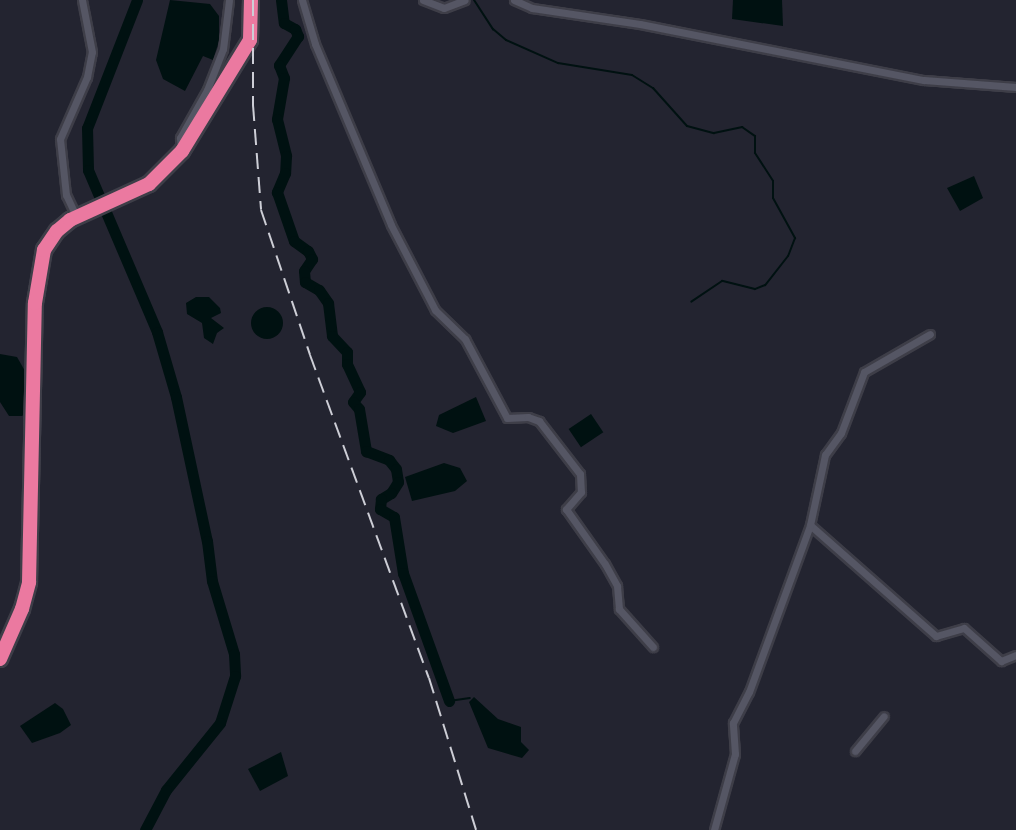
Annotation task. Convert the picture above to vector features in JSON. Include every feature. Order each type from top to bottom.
[{"type":"highway","points":[[0,659],[14,629],[29,582],[38,273],[52,236],[80,214],[116,200],[155,179],[182,151],[250,40],[251,0]]},
{"type":"street","points":[[80,214],[66,195],[60,139],[87,77],[92,52],[82,0]]},
{"type":"street","points":[[182,151],[180,138],[207,90],[223,49],[229,0]]},
{"type":"street","points":[[302,0],[315,44],[391,225],[435,310],[465,339],[507,418],[528,417],[539,421],[580,474],[581,492],[566,509],[617,586],[619,609],[653,647]]},
{"type":"street","points":[[423,0],[444,8],[465,0]]},
{"type":"street","points":[[514,0],[532,8],[640,24],[924,80],[1016,87]]},
{"type":"street","points":[[714,830],[735,754],[733,723],[749,692],[810,525],[825,455],[841,433],[864,372],[930,334]]},
{"type":"street","points":[[810,525],[936,636],[964,628],[1001,661],[1016,655]]},
{"type":"street","points":[[855,751],[884,716]]},
{"type":"shaded area","points":[[170,0],[210,4],[219,16],[219,41],[213,60],[203,56],[185,91],[163,79],[156,60]]},
{"type":"shaded area","points":[[733,0],[782,0],[783,26],[732,19]]},
{"type":"shaded area","points":[[974,176],[983,198],[960,211],[947,188]]},
{"type":"shaded area","points":[[196,297],[209,297],[220,308],[221,313],[211,318],[224,328],[217,333],[213,344],[204,338],[202,323],[187,314],[186,303]]},
{"type":"shaded area","points":[[267,307],[278,312],[283,323],[278,334],[267,339],[256,334],[251,323],[256,312]]},
{"type":"shaded area","points":[[0,354],[17,357],[25,371],[26,413],[22,416],[9,416],[0,402]]},
{"type":"shaded area","points":[[476,397],[486,421],[453,433],[436,426],[439,415]]},
{"type":"shaded area","points":[[591,414],[603,432],[581,447],[569,429]]},
{"type":"shaded area","points":[[444,463],[460,468],[467,481],[455,491],[412,501],[405,477]]},
{"type":"shaded area","points":[[474,697],[498,719],[521,727],[521,742],[529,750],[522,758],[488,748],[469,702]]},
{"type":"shaded area","points":[[55,703],[63,709],[71,725],[60,733],[32,743],[20,726]]},
{"type":"shaded area","points":[[281,752],[288,776],[260,791],[248,769]]},
{"type":"waterway","points":[[137,0],[87,128],[88,170],[157,332],[176,397],[207,541],[212,581],[234,654],[235,676],[220,723],[166,790],[145,830]]},
{"type":"waterway","points":[[281,0],[284,23],[295,29],[298,36],[279,65],[284,78],[277,119],[286,156],[285,173],[277,192],[294,241],[308,251],[312,259],[304,271],[305,282],[319,290],[328,303],[332,336],[347,352],[347,364],[360,392],[353,402],[359,409],[366,451],[389,460],[396,469],[398,482],[391,493],[381,499],[380,509],[394,517],[403,573],[449,701]]},
{"type":"waterway","points":[[474,0],[493,29],[506,40],[558,63],[632,75],[653,88],[687,126],[714,133],[742,127],[755,136],[755,153],[773,181],[773,198],[795,238],[788,256],[765,285],[755,289],[722,281],[691,302]]},
{"type":"waterway","points":[[449,701],[470,698]]},
{"type":"railway","points":[[253,0],[253,105],[261,210],[310,355],[429,678],[476,830]]}]
